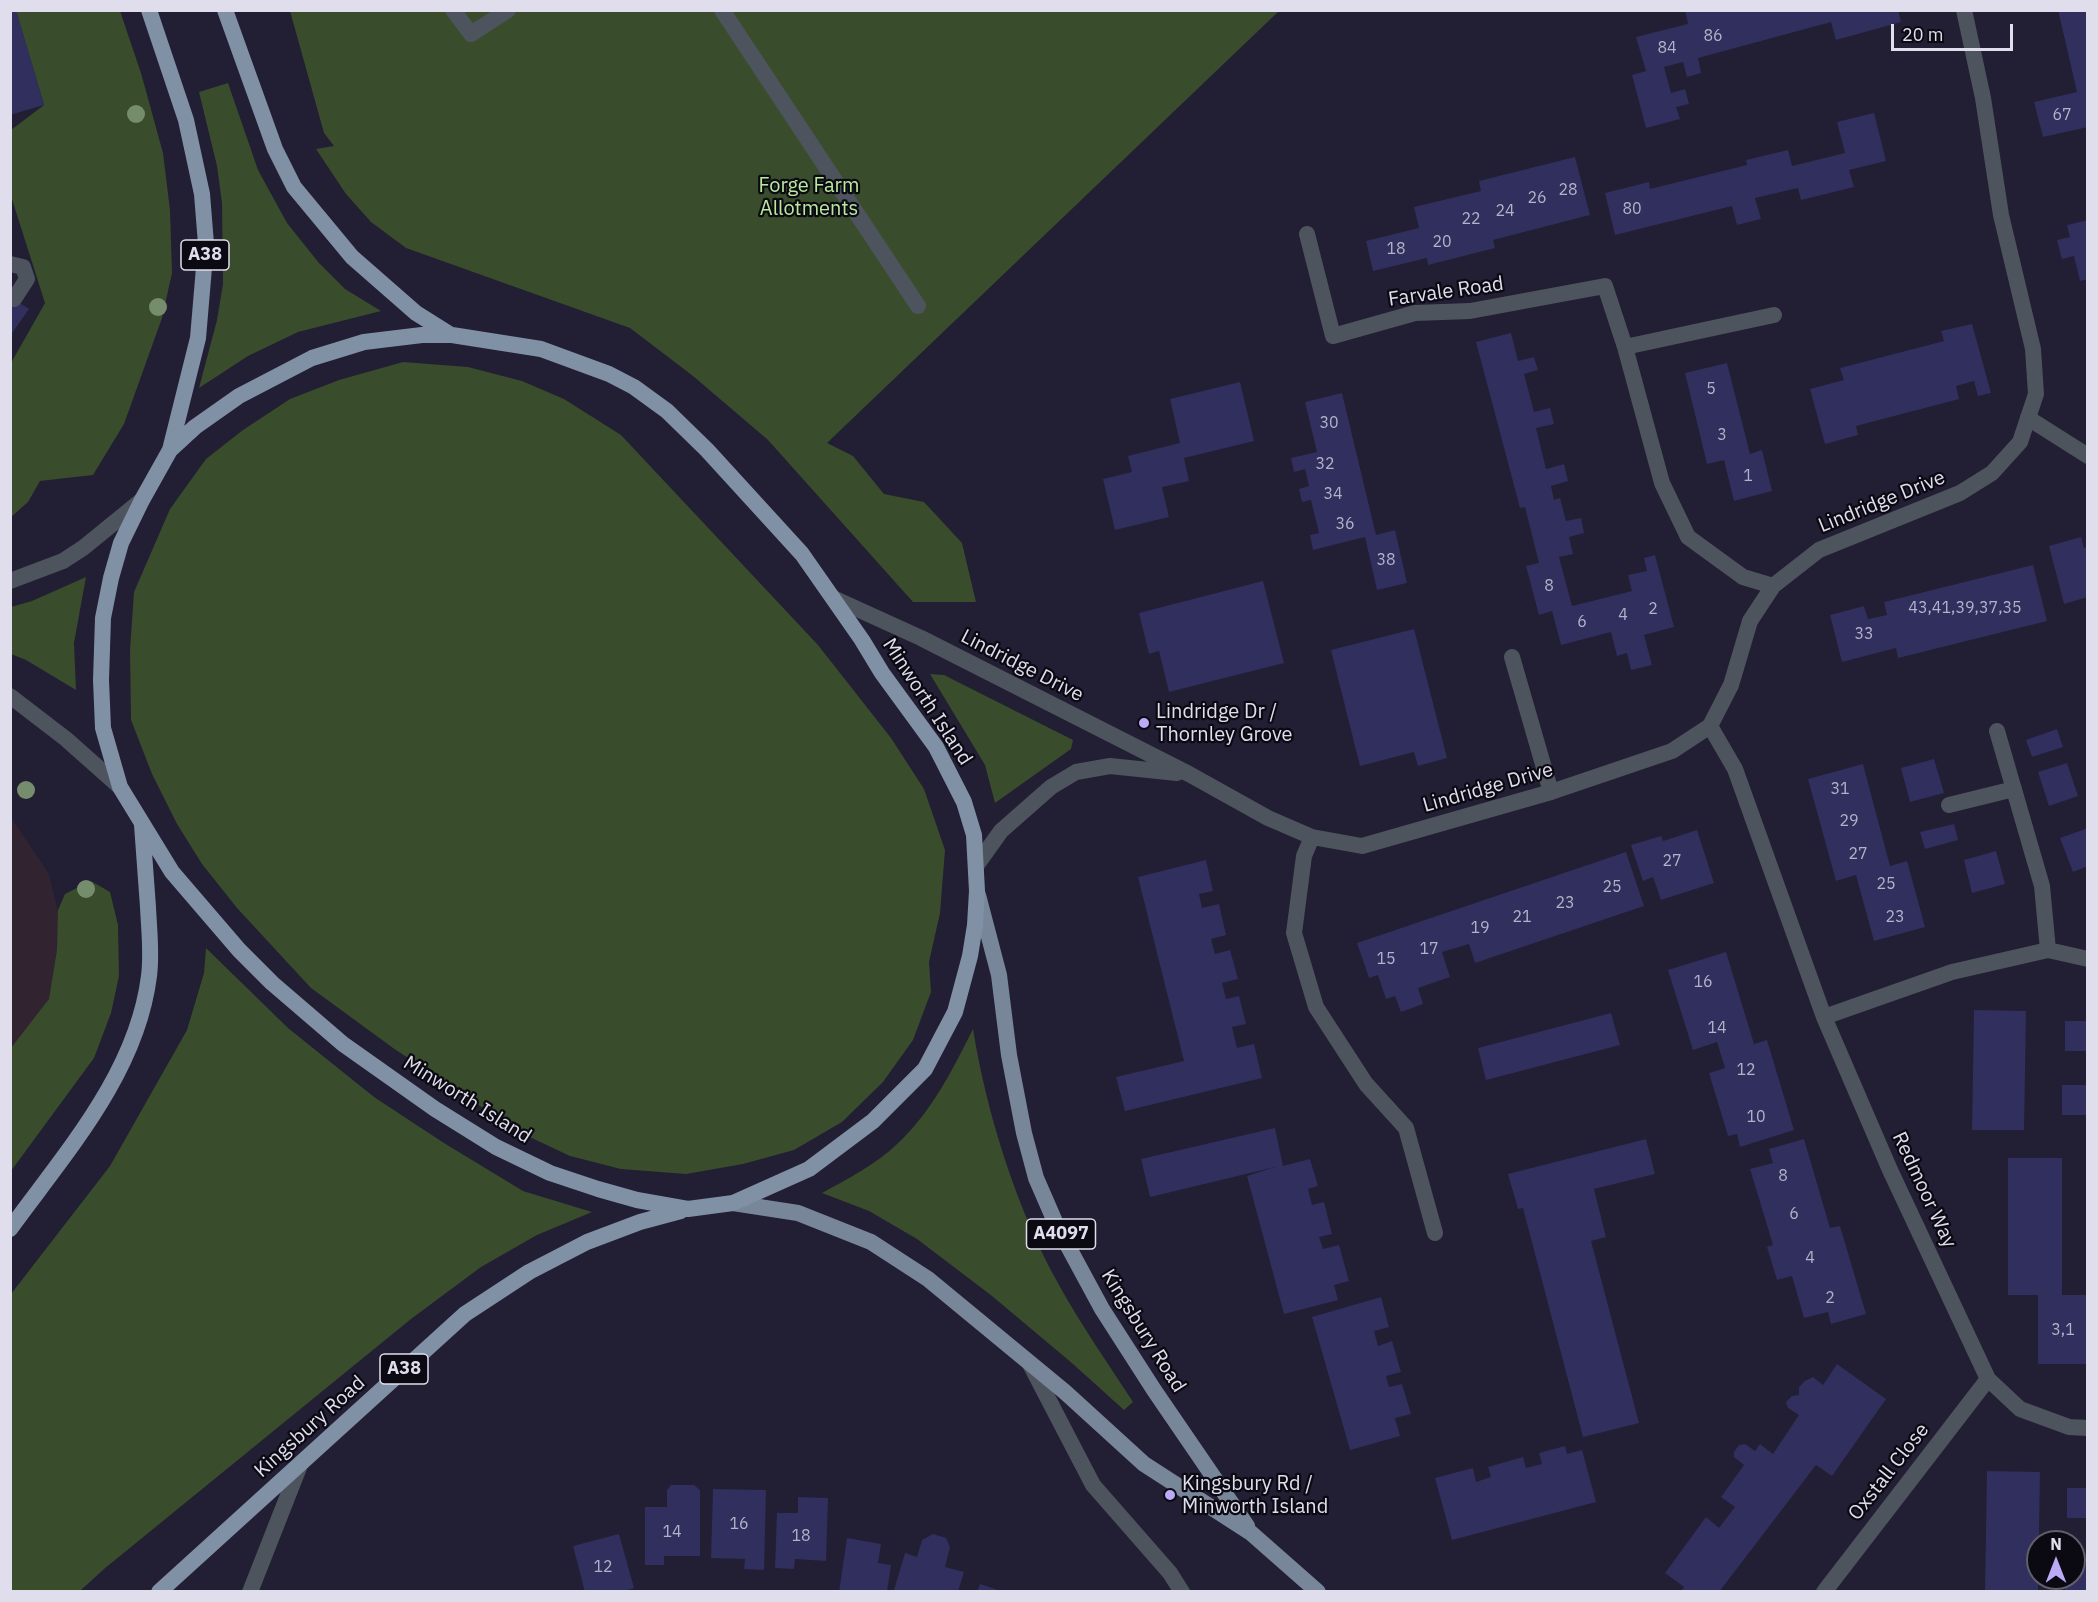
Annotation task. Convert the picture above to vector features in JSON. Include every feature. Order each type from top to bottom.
[{"type":"highway","name":"A38","points":[[149,10],[186,120],[202,194],[206,244],[198,338],[170,450]]},
{"type":"highway","points":[[225,10],[275,149],[294,187],[352,257],[416,313],[452,335]]},
{"type":"highway","name":"Minworth Island","points":[[422,335],[452,335],[541,349],[609,374],[633,387],[667,411],[802,554],[862,640],[882,674],[936,747],[964,802],[974,835],[977,891],[975,925],[963,986],[955,1012],[925,1069],[873,1121],[809,1169],[733,1203],[688,1209],[637,1200],[550,1173],[496,1147],[435,1109],[352,1051],[272,983],[239,950],[172,872],[120,787],[103,728],[101,680],[103,618],[121,543],[170,450],[195,427],[239,396],[312,358],[364,342],[422,335]]},
{"type":"highway","points":[[10,1229],[115,1081],[143,1011],[151,945],[142,824]]},
{"type":"highway","name":"Kingsbury Road","points":[[159,1592],[465,1314],[529,1272],[587,1242],[640,1222],[688,1209]]},
{"type":"main road","name":"Kingsbury Road","points":[[977,891],[999,975],[1009,1055],[1024,1133],[1036,1178],[1056,1224],[1107,1318],[1251,1533]]},
{"type":"main road","name":"Kingsbury Road","points":[[733,1203],[798,1213],[871,1242],[928,1278],[1065,1392],[1144,1464],[1251,1533],[1318,1592]]},
{"type":"street","points":[[453,10],[471,34],[508,10]]},
{"type":"street","points":[[722,10],[918,306]]},
{"type":"street","name":"Lindridge Drive","points":[[833,598],[921,638],[1190,774],[1268,818],[1312,837],[1362,846],[1551,792],[1671,751],[1710,726],[1731,685],[1750,621],[1773,586],[1819,550],[1960,494],[1992,473],[2020,442],[2036,394],[2033,349],[2001,215],[1983,98],[1964,10]]},
{"type":"street","name":"Farvale Road","points":[[1308,234],[1333,336],[1415,314],[1470,311],[1605,286],[1625,347],[1662,483],[1688,537],[1743,577],[1773,586]]},
{"type":"street","points":[[10,264],[24,267],[27,279],[14,298]]},
{"type":"street","points":[[1625,347],[1774,315]]},
{"type":"street","points":[[2028,418],[2088,456]]},
{"type":"street","points":[[10,580],[63,561],[83,548],[142,500]]},
{"type":"street","points":[[1512,657],[1551,792]]},
{"type":"street","points":[[10,696],[66,739],[120,787]]},
{"type":"street","name":"Redmoor Way","points":[[1710,726],[1735,769],[1824,1017],[1890,1170],[1988,1379]]},
{"type":"street","points":[[1997,731],[2042,886],[2048,950]]},
{"type":"street","name":"Lindridge Drive","points":[[976,866],[1001,831],[1051,786],[1076,772],[1110,766],[1190,774]]},
{"type":"street","points":[[1949,806],[2014,789]]},
{"type":"street","points":[[1312,837],[1304,856],[1294,933],[1316,1007],[1366,1084],[1406,1128],[1435,1233]]},
{"type":"street","points":[[1824,1017],[1952,972],[2048,950],[2088,959]]},
{"type":"street","points":[[1030,1364],[1093,1485],[1170,1573],[1182,1592]]},
{"type":"street","points":[[1988,1379],[2020,1409],[2069,1427],[2088,1428]]},
{"type":"street","name":"Oxstall Close","points":[[1824,1592],[1988,1379]]},
{"type":"street","points":[[250,1592],[300,1465]]},
{"type":"shaded area","points":[[10,816],[49,874],[69,958],[54,1011],[10,1066]]},
{"type":"green space","points":[[16,11],[120,11],[141,73],[163,153],[170,210],[172,273],[162,318],[124,424],[93,475],[40,481],[28,502],[11,517],[11,363],[45,303],[11,196],[11,130],[44,105]]},
{"type":"green space","name":"Forge Farm Allotments","points":[[290,11],[1279,11],[827,443],[853,456],[884,494],[924,502],[962,543],[976,602],[913,602],[768,440],[693,376],[630,328],[406,248],[371,222],[346,194],[316,149],[334,146],[324,133]]},
{"type":"green space","points":[[228,83],[258,170],[287,223],[319,263],[345,289],[381,311],[298,332],[248,356],[199,388],[217,320],[223,284],[222,203],[217,166],[199,92]]},
{"type":"green space","points":[[403,362],[468,367],[522,381],[564,399],[621,435],[818,645],[891,738],[924,789],[945,850],[940,913],[929,962],[931,992],[913,1040],[883,1082],[842,1122],[794,1150],[743,1164],[686,1174],[621,1169],[570,1156],[519,1132],[393,1048],[311,988],[237,908],[202,864],[177,824],[152,774],[131,720],[130,650],[134,592],[170,509],[206,459],[243,430],[290,399],[339,380]]},
{"type":"green space","points":[[86,577],[74,643],[76,690],[26,660],[11,654],[11,607],[32,601]]},
{"type":"green space","points":[[930,674],[944,675],[1073,740],[1071,749],[995,803],[985,765]]},
{"type":"green space","points":[[91,881],[110,892],[118,925],[119,976],[111,1013],[94,1058],[11,1171],[11,1048],[49,999],[57,950],[58,910],[65,894]]},
{"type":"green space","points":[[206,948],[288,1028],[374,1097],[523,1191],[592,1212],[537,1235],[481,1267],[411,1319],[80,1591],[11,1591],[11,1294],[110,1166],[187,1030],[204,973]]},
{"type":"green space","points":[[973,1029],[986,1095],[1017,1194],[1059,1285],[1133,1402],[1124,1410],[992,1296],[917,1239],[869,1211],[822,1193],[879,1159],[908,1133],[940,1091]]},
{"type":"building","points":[[10,10],[16,10],[44,105],[10,115]]},
{"type":"building","points":[[1685,10],[1898,10],[1901,22],[1836,40],[1831,22],[1698,58],[1701,73],[1687,77],[1683,62],[1664,67],[1671,93],[1685,89],[1689,104],[1676,107],[1680,119],[1646,128],[1632,75],[1646,71],[1636,37],[1688,24]]},
{"type":"building","points":[[2058,10],[2088,10],[2088,127],[2043,137],[2034,102],[2077,92]]},
{"type":"building","points":[[1874,113],[1886,161],[1849,170],[1854,187],[1801,200],[1798,188],[1755,198],[1761,219],[1737,225],[1732,206],[1615,235],[1605,193],[1649,182],[1650,189],[1747,165],[1746,160],[1788,150],[1792,166],[1845,153],[1837,122]]},
{"type":"building","points":[[1575,157],[1590,215],[1493,240],[1495,248],[1428,265],[1427,258],[1373,271],[1366,241],[1419,228],[1414,207],[1481,191],[1479,181]]},
{"type":"building","points":[[2088,220],[2088,279],[2080,281],[2074,256],[2062,259],[2057,240],[2070,237],[2067,225]]},
{"type":"building","points":[[10,297],[29,309],[10,336]]},
{"type":"building","points":[[1972,324],[1991,393],[1978,396],[1974,381],[1956,386],[1959,399],[1856,426],[1858,435],[1825,444],[1810,389],[1844,380],[1840,368],[1944,341],[1941,331]]},
{"type":"building","points":[[1511,333],[1518,361],[1534,357],[1538,370],[1524,374],[1534,412],[1550,408],[1554,424],[1536,428],[1546,469],[1564,464],[1568,481],[1551,486],[1554,500],[1560,498],[1566,521],[1581,518],[1584,533],[1569,537],[1573,554],[1559,557],[1572,606],[1632,591],[1628,575],[1647,571],[1644,558],[1655,555],[1674,627],[1644,635],[1652,665],[1631,670],[1627,653],[1617,656],[1611,632],[1561,645],[1552,611],[1539,615],[1526,566],[1539,563],[1525,507],[1520,508],[1476,342]]},
{"type":"building","points":[[1727,363],[1750,454],[1762,450],[1772,491],[1734,501],[1724,460],[1707,464],[1685,373]]},
{"type":"building","points":[[1240,382],[1254,441],[1184,458],[1189,481],[1162,487],[1169,517],[1115,530],[1103,479],[1132,472],[1128,456],[1180,443],[1170,399]]},
{"type":"building","points":[[1342,393],[1376,535],[1395,530],[1407,583],[1377,590],[1365,537],[1313,550],[1310,535],[1319,533],[1311,500],[1302,502],[1299,489],[1309,486],[1305,469],[1294,472],[1291,458],[1317,452],[1305,402]]},
{"type":"building","points":[[2081,537],[2084,548],[2088,547],[2088,597],[2064,604],[2049,546]]},
{"type":"building","points":[[2033,565],[2047,621],[1898,658],[1896,648],[1842,662],[1830,615],[1864,606],[1868,619],[1887,615],[1884,602]]},
{"type":"building","points":[[1263,581],[1284,663],[1169,692],[1159,651],[1149,654],[1139,613]]},
{"type":"building","points":[[1414,629],[1447,758],[1418,766],[1414,752],[1360,766],[1331,650]]},
{"type":"building","points":[[2057,729],[2063,747],[2032,757],[2026,740]]},
{"type":"building","points":[[1934,759],[1944,793],[1910,802],[1901,768]]},
{"type":"building","points":[[2067,763],[2078,796],[2049,806],[2038,772]]},
{"type":"building","points":[[1863,764],[1890,866],[1907,861],[1925,927],[1874,941],[1856,875],[1836,881],[1808,779]]},
{"type":"building","points":[[1954,824],[1958,840],[1925,849],[1920,832]]},
{"type":"building","points":[[2088,828],[2088,866],[2073,872],[2060,838]]},
{"type":"building","points":[[1697,830],[1714,883],[1661,900],[1653,877],[1643,881],[1631,845],[1661,836],[1663,841]]},
{"type":"building","points":[[1996,851],[2005,884],[1972,893],[1964,860]]},
{"type":"building","points":[[1626,852],[1644,906],[1475,963],[1469,944],[1442,952],[1450,977],[1418,988],[1423,1004],[1401,1012],[1395,996],[1386,999],[1378,975],[1369,978],[1357,943]]},
{"type":"building","points":[[1206,860],[1213,891],[1199,894],[1202,908],[1219,904],[1226,935],[1211,939],[1215,954],[1230,950],[1238,979],[1222,983],[1226,999],[1239,996],[1246,1024],[1232,1027],[1237,1048],[1254,1044],[1262,1078],[1125,1111],[1116,1077],[1184,1061],[1138,877]]},
{"type":"building","points":[[1726,952],[1754,1044],[1767,1040],[1794,1130],[1740,1147],[1737,1134],[1728,1136],[1709,1073],[1725,1068],[1717,1042],[1693,1050],[1668,970]]},
{"type":"building","points":[[1974,1010],[2026,1011],[2024,1130],[1972,1130]]},
{"type":"building","points":[[1611,1013],[1620,1045],[1486,1080],[1478,1048]]},
{"type":"building","points":[[2065,1021],[2088,1021],[2088,1051],[2065,1051]]},
{"type":"building","points":[[2062,1085],[2088,1085],[2088,1115],[2062,1115]]},
{"type":"building","points":[[1275,1128],[1283,1166],[1310,1159],[1318,1186],[1308,1189],[1312,1205],[1324,1202],[1332,1234],[1319,1237],[1323,1249],[1339,1245],[1349,1281],[1334,1285],[1338,1300],[1284,1314],[1247,1176],[1275,1167],[1150,1197],[1141,1159]]},
{"type":"building","points":[[1646,1139],[1655,1174],[1594,1189],[1606,1237],[1591,1241],[1639,1423],[1583,1437],[1523,1208],[1518,1209],[1508,1174]]},
{"type":"building","points":[[1804,1139],[1830,1228],[1840,1226],[1866,1314],[1831,1324],[1828,1312],[1804,1318],[1792,1276],[1777,1280],[1767,1247],[1773,1245],[1750,1169],[1773,1163],[1769,1149]]},
{"type":"building","points":[[2008,1158],[2062,1158],[2062,1295],[2088,1295],[2088,1364],[2038,1364],[2038,1295],[2008,1295]]},
{"type":"building","points":[[1381,1297],[1389,1327],[1374,1331],[1378,1346],[1392,1341],[1401,1372],[1386,1376],[1389,1387],[1402,1384],[1411,1414],[1395,1418],[1400,1436],[1350,1450],[1312,1317]]},
{"type":"building","points":[[1837,1364],[1886,1399],[1832,1476],[1816,1465],[1719,1592],[1681,1592],[1684,1587],[1665,1573],[1706,1517],[1719,1528],[1735,1507],[1721,1497],[1744,1465],[1734,1457],[1734,1452],[1739,1445],[1745,1444],[1755,1451],[1760,1444],[1773,1454],[1799,1415],[1788,1408],[1786,1402],[1792,1396],[1799,1395],[1799,1387],[1813,1377],[1823,1385]]},
{"type":"building","points":[[1565,1446],[1567,1454],[1582,1450],[1596,1502],[1452,1540],[1435,1478],[1473,1468],[1476,1482],[1491,1477],[1488,1467],[1523,1457],[1526,1468],[1542,1464],[1539,1453]]},
{"type":"building","points":[[1987,1471],[2040,1472],[2039,1530],[2026,1530],[2026,1590],[2038,1590],[2038,1592],[1985,1592]]},
{"type":"building","points":[[671,1485],[694,1485],[700,1490],[700,1556],[664,1556],[664,1565],[645,1565],[645,1507],[667,1507],[667,1490]]},
{"type":"building","points":[[2067,1488],[2088,1488],[2088,1518],[2067,1518]]},
{"type":"building","points":[[713,1489],[766,1490],[764,1570],[744,1569],[745,1559],[711,1558]]},
{"type":"building","points":[[798,1497],[828,1498],[826,1561],[795,1559],[794,1569],[775,1568],[777,1513],[798,1513]]},
{"type":"building","points":[[619,1534],[634,1588],[621,1592],[585,1592],[573,1546]]},
{"type":"building","points":[[933,1534],[946,1538],[950,1547],[945,1567],[964,1572],[958,1592],[900,1592],[894,1590],[905,1553],[917,1557],[922,1540]]},
{"type":"building","points":[[847,1538],[881,1544],[878,1563],[891,1565],[887,1592],[839,1592]]},
{"type":"building","points":[[2086,1565],[2088,1565],[2088,1592],[2065,1592],[2065,1590],[2086,1590]]},
{"type":"building","points":[[980,1584],[1001,1591],[1001,1592],[977,1592]]},
{"type":"place","name":"Lindridge Dr / Thornley Grove","points":[[1144,723]]},
{"type":"place","name":"Kingsbury Rd / Minworth Island","points":[[1170,1495]]}]
